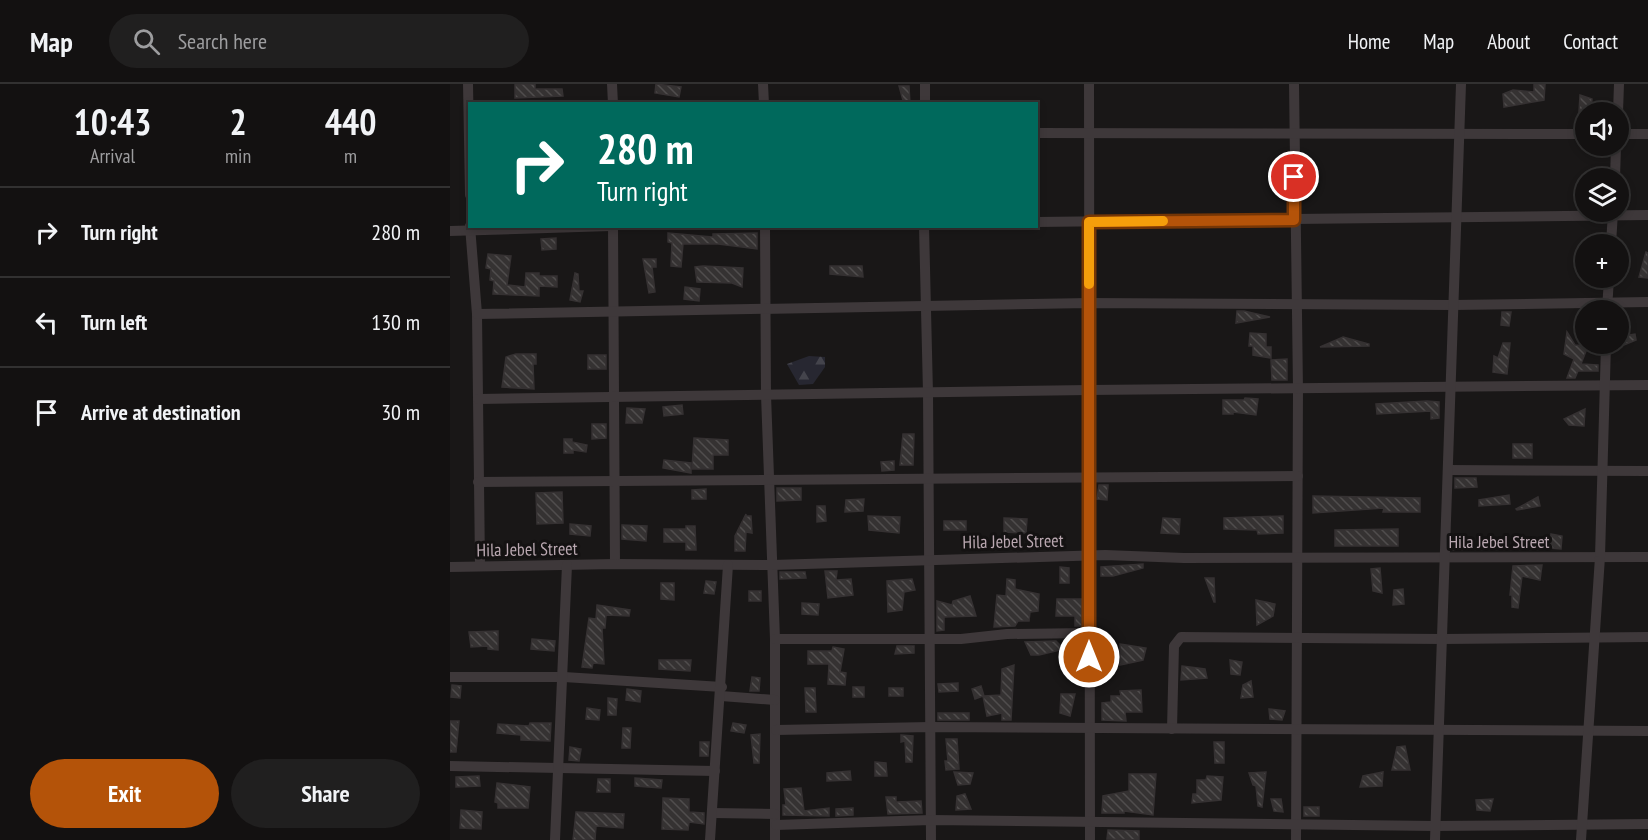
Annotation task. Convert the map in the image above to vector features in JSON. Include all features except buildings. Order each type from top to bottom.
[{"type":"street","points":[[468,84],[468,102]]},
{"type":"street","points":[[612,84],[613,102]]},
{"type":"street","points":[[764,84],[764,102]]},
{"type":"street","points":[[925,84],[925,102]]},
{"type":"street","points":[[1089,84],[1090,840]]},
{"type":"street","points":[[1294,84],[1295,304],[1298,390],[1296,840]]},
{"type":"street","points":[[1435,840],[1461,84]]},
{"type":"street","points":[[1618,102],[1619,84]]},
{"type":"street","points":[[1038,133],[1460,136],[1575,134]]},
{"type":"street","points":[[1629,134],[1648,134]]},
{"type":"street","points":[[1038,222],[1294,220],[1575,214]]},
{"type":"street","points":[[1629,214],[1648,215]]},
{"type":"street","points":[[450,231],[517,228]]},
{"type":"street","points":[[612,228],[615,564]]},
{"type":"street","points":[[765,228],[766,394],[775,639],[775,840]]},
{"type":"street","points":[[924,228],[924,306],[928,393],[931,840]]},
{"type":"street","points":[[470,229],[477,314],[480,566]]},
{"type":"street","points":[[1629,304],[1648,302]]},
{"type":"street","points":[[477,314],[1089,303],[1575,306]]},
{"type":"street","points":[[1581,840],[1600,557],[1606,354]]},
{"type":"street","points":[[478,399],[1089,390],[1648,386]]},
{"type":"street","points":[[1448,470],[1648,471]]},
{"type":"street","points":[[478,482],[1298,476]]},
{"type":"street","name":"Hila Jebel Street","points":[[450,567],[615,564],[772,565],[1089,556],[1648,557]]},
{"type":"street","points":[[555,840],[564,677],[567,565]]},
{"type":"street","points":[[711,840],[722,692],[728,565]]},
{"type":"street","points":[[775,639],[929,639],[1089,633]]},
{"type":"street","points":[[1172,729],[1174,646],[1176,640],[1181,637],[1443,639],[1648,637]]},
{"type":"street","points":[[450,677],[564,677],[722,692],[775,700]]},
{"type":"street","points":[[776,730],[930,727],[1440,731],[1648,730]]},
{"type":"street","points":[[450,766],[715,771]]},
{"type":"street","points":[[713,813],[776,820],[1435,826],[1648,824]]},
{"type":"green space","points":[[809,356],[825,357],[825,367],[813,384],[799,385],[787,364]]},
{"type":"slow traffic","points":[[1089,284],[1089,222],[1163,221]]},
{"type":"route","points":[[1089,657],[1089,222],[1294,220],[1294,177]]}]
